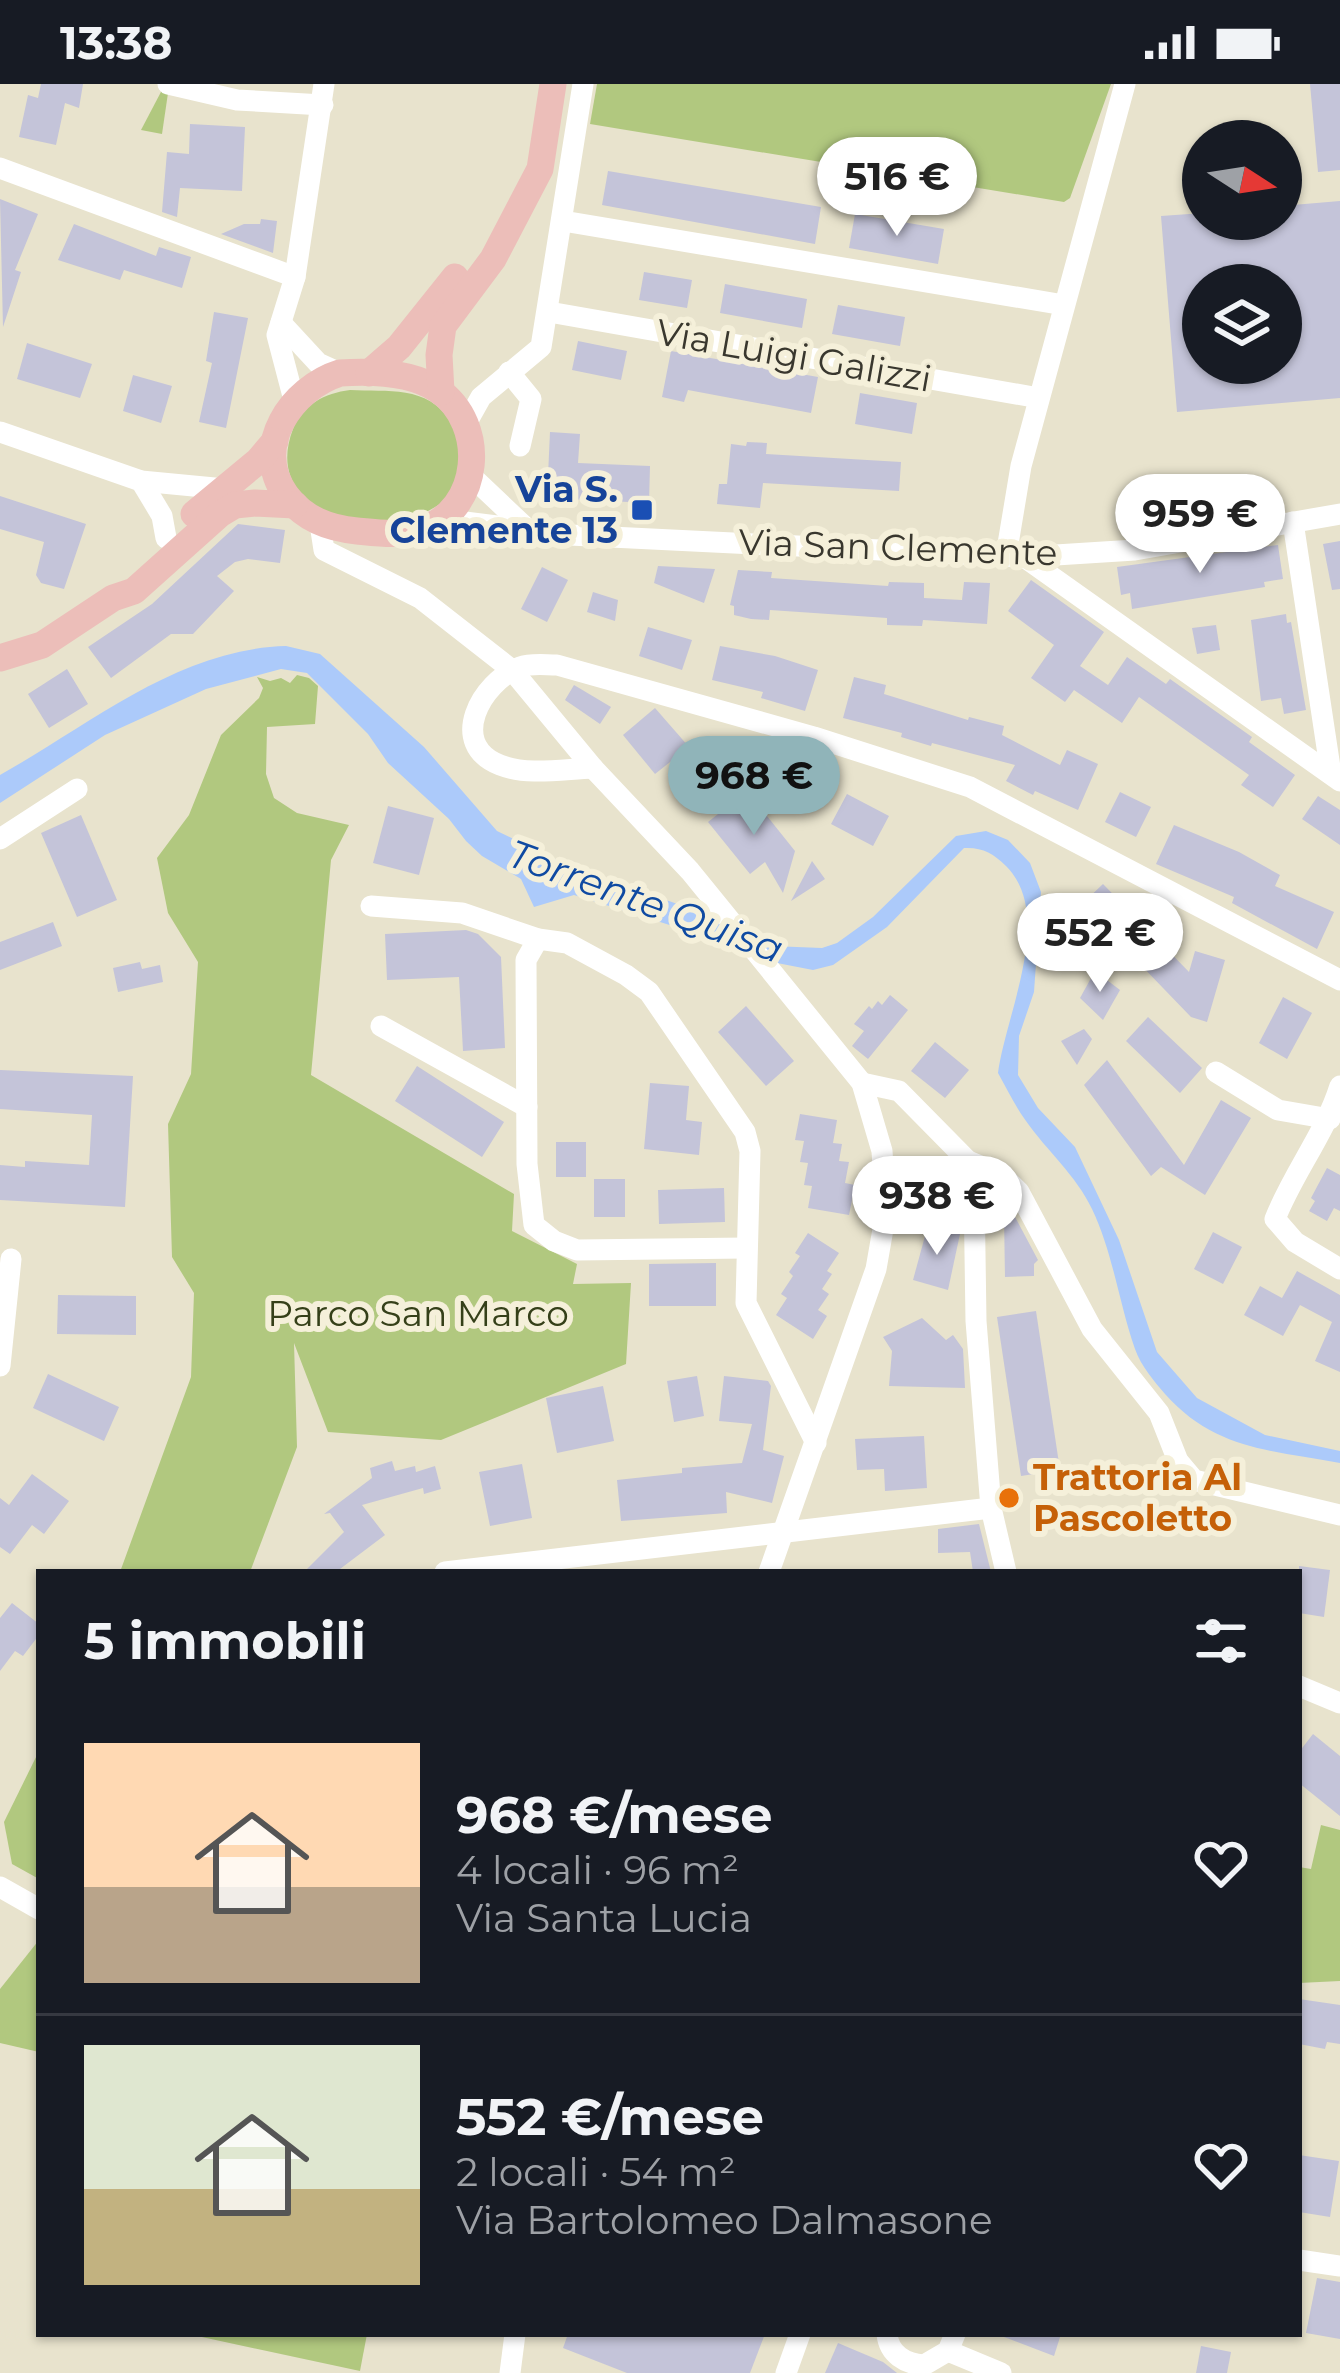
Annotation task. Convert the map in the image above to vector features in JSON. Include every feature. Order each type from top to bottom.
[{"type":"main road","points":[[441,392],[443,326],[493,259],[519,213],[539,169],[554,84]]},
{"type":"main road","points":[[369,373],[398,346],[483,242],[546,124]]},
{"type":"main road","points":[[340,373],[369,373],[413,378],[441,392],[467,422],[472,443],[470,476],[457,503],[420,531],[403,534],[320,524],[296,505],[279,482],[275,441],[295,400],[314,383],[340,373]]},
{"type":"main road","points":[[113,598],[124,575],[275,441]]},
{"type":"main road","points":[[0,658],[42,644],[113,598],[134,591],[236,505],[296,505]]},
{"type":"street","points":[[169,84],[237,100],[324,95],[296,277],[281,322],[279,352],[295,400]]},
{"type":"street","points":[[467,422],[482,397],[541,346],[583,84]]},
{"type":"street","points":[[1125,84],[1021,466],[1015,556],[1335,777]]},
{"type":"street","points":[[0,168],[296,277]]},
{"type":"street","points":[[563,221],[1064,305]]},
{"type":"street","name":"Via Luigi Galizzi","points":[[549,312],[1039,398]]},
{"type":"street","points":[[281,322],[318,363],[340,373]]},
{"type":"street","points":[[509,372],[531,399],[520,446]]},
{"type":"street","points":[[0,432],[141,481],[225,489]]},
{"type":"street","points":[[470,476],[525,527]]},
{"type":"street","points":[[141,481],[161,517],[166,538]]},
{"type":"street","name":"Via San Clemente","points":[[441,519],[570,535],[1015,556],[1135,550],[1340,514]]},
{"type":"street","points":[[1293,522],[1335,777]]},
{"type":"street","points":[[320,524],[324,550],[420,598],[512,670],[593,768],[690,871],[862,1083],[881,1150],[886,1212],[876,1269],[770,1569]]},
{"type":"street","points":[[593,768],[503,767],[480,751],[470,728],[473,716],[512,670],[526,664],[556,665],[814,737],[970,787],[1340,980]]},
{"type":"street","points":[[0,838],[77,789]]},
{"type":"street","points":[[371,906],[463,913],[538,939],[567,943],[649,992],[736,1113],[750,1151],[746,1303],[815,1444]]},
{"type":"street","points":[[538,939],[526,960],[527,1165],[534,1225],[554,1241],[577,1250],[746,1248]]},
{"type":"street","points":[[381,1026],[527,1107]]},
{"type":"street","points":[[1216,1072],[1279,1110],[1330,1119]]},
{"type":"street","points":[[862,1083],[899,1091],[968,1161],[1002,1175],[1019,1192],[1092,1329],[1160,1413],[1178,1461],[1194,1480],[1340,1515]]},
{"type":"street","points":[[1340,1086],[1330,1119],[1275,1220],[1294,1243],[1340,1269]]},
{"type":"street","points":[[968,1161],[974,1186],[976,1322],[991,1508],[1005,1569]]},
{"type":"street","points":[[0,1366],[10,1258]]},
{"type":"street","points":[[466,1569],[991,1508]]},
{"type":"street","points":[[1302,1688],[1340,1703]]},
{"type":"street","points":[[0,1887],[36,1907]]},
{"type":"street","points":[[1302,2260],[1340,2266]]},
{"type":"street","points":[[510,2373],[514,2337]]},
{"type":"street","points":[[786,2373],[799,2337]]},
{"type":"street","points":[[888,2337],[894,2354],[913,2365],[938,2361],[957,2349],[1001,2373]]},
{"type":"green space","points":[[597,84],[1111,84],[1070,198],[1064,202],[590,124]]},
{"type":"green space","points":[[162,90],[168,93],[162,134],[141,130]]},
{"type":"green space","points":[[350,390],[406,393],[441,409],[461,449],[458,481],[442,502],[416,515],[385,521],[352,519],[321,509],[299,491],[288,464],[297,421],[316,402]]},
{"type":"green space","name":"Parco San Marco","points":[[297,675],[318,686],[315,724],[267,727],[266,774],[274,798],[297,813],[349,825],[331,860],[311,1075],[514,1194],[512,1231],[577,1264],[573,1284],[631,1283],[626,1364],[441,1440],[328,1432],[294,1343],[297,1447],[251,1569],[121,1569],[191,1377],[194,1293],[172,1257],[168,1124],[191,1074],[198,962],[168,913],[157,858],[189,815],[221,735],[259,698],[263,688],[257,677],[290,683]]},
{"type":"green space","points":[[36,1757],[36,1877],[12,1864],[4,1822]]},
{"type":"green space","points":[[1321,1825],[1340,1830],[1340,1981],[1302,1983],[1302,1868],[1311,1869]]},
{"type":"green space","points":[[36,1944],[36,2051],[0,2043],[0,1989]]},
{"type":"green space","points":[[202,2337],[366,2337],[360,2371]]},
{"type":"water","name":"Torrente Quisa","points":[[286,646],[320,654],[424,747],[497,831],[568,865],[683,906],[771,946],[822,948],[837,943],[873,917],[956,836],[986,831],[1008,840],[1030,863],[1041,892],[1034,992],[1019,1036],[1018,1075],[1038,1108],[1075,1147],[1119,1240],[1157,1352],[1197,1398],[1265,1435],[1340,1451],[1340,1463],[1245,1445],[1204,1427],[1165,1394],[1141,1361],[1092,1209],[1022,1115],[998,1073],[1023,965],[1027,911],[1020,887],[1006,866],[987,852],[964,848],[887,927],[833,965],[813,970],[723,948],[676,927],[574,895],[534,907],[521,879],[466,841],[307,673],[281,669],[206,689],[105,735],[0,803],[0,775],[137,692],[209,660]]},
{"type":"building","points":[[41,84],[83,84],[79,108],[65,103],[56,145],[19,137],[28,95],[38,98]]},
{"type":"building","points":[[1310,84],[1340,84],[1340,170],[1318,172]]},
{"type":"building","points":[[190,124],[245,127],[242,191],[180,188],[177,217],[162,212],[167,152],[189,154]]},
{"type":"building","points":[[608,171],[821,207],[815,244],[602,205]]},
{"type":"building","points":[[0,199],[38,214],[15,270],[21,272],[3,327]]},
{"type":"building","points":[[1340,201],[1340,398],[1177,412],[1161,216],[1182,214],[1182,240],[1302,240],[1302,204]]},
{"type":"building","points":[[855,214],[944,229],[938,264],[849,248]]},
{"type":"building","points":[[261,219],[277,221],[273,253],[221,234],[244,224],[260,224]]},
{"type":"building","points":[[74,224],[156,256],[159,247],[191,257],[182,288],[124,270],[120,280],[58,260]]},
{"type":"building","points":[[644,272],[692,280],[687,308],[639,300]]},
{"type":"building","points":[[725,284],[807,299],[802,328],[720,313]]},
{"type":"building","points":[[838,305],[905,317],[900,346],[832,334]]},
{"type":"building","points":[[214,312],[248,318],[226,428],[199,422],[212,363],[206,361]]},
{"type":"building","points":[[578,341],[627,351],[621,380],[572,370]]},
{"type":"building","points":[[27,343],[92,364],[80,398],[17,379]]},
{"type":"building","points":[[671,351],[818,377],[811,413],[688,390],[684,402],[662,397]]},
{"type":"building","points":[[133,375],[172,386],[161,423],[123,411]]},
{"type":"building","points":[[860,393],[917,403],[912,434],[855,424]]},
{"type":"building","points":[[550,432],[580,434],[578,463],[650,466],[649,503],[547,498]]},
{"type":"building","points":[[747,442],[767,443],[766,454],[901,462],[899,491],[763,483],[760,508],[717,504],[719,484],[727,484],[731,444],[746,446]]},
{"type":"building","points":[[0,496],[86,524],[64,589],[41,583],[36,575],[44,542],[0,529]]},
{"type":"building","points":[[238,524],[285,530],[280,563],[235,562],[217,576],[234,591],[193,634],[171,634],[111,678],[88,647],[152,604]]},
{"type":"building","points":[[1340,541],[1340,589],[1332,590],[1323,544]]},
{"type":"building","points":[[1278,545],[1283,579],[1264,582],[1265,587],[1132,609],[1130,593],[1121,595],[1117,567]]},
{"type":"building","points":[[658,566],[715,569],[704,603],[654,583]]},
{"type":"building","points":[[542,567],[568,580],[547,622],[521,609]]},
{"type":"building","points":[[738,570],[772,572],[771,578],[888,586],[889,582],[924,583],[924,598],[962,600],[964,582],[990,583],[987,624],[923,620],[922,626],[887,625],[887,618],[770,610],[769,620],[751,619],[734,615],[730,605]]},
{"type":"building","points":[[1031,580],[1104,632],[1080,666],[1108,685],[1127,657],[1166,684],[1170,679],[1252,737],[1249,742],[1295,775],[1273,807],[1241,785],[1249,775],[1139,697],[1122,723],[1074,690],[1065,702],[1031,678],[1054,645],[1008,611]]},
{"type":"building","points":[[593,592],[618,600],[615,621],[587,612]]},
{"type":"building","points":[[1286,614],[1306,710],[1284,714],[1281,698],[1261,701],[1251,620]]},
{"type":"building","points":[[1216,625],[1220,650],[1197,654],[1192,628]]},
{"type":"building","points":[[648,627],[692,640],[682,670],[639,656]]},
{"type":"building","points":[[720,646],[818,670],[805,711],[761,698],[763,692],[712,680]]},
{"type":"building","points":[[67,669],[88,704],[49,728],[28,694]]},
{"type":"building","points":[[854,677],[886,685],[884,694],[1004,726],[1002,735],[1060,765],[1067,750],[1098,764],[1078,810],[1006,781],[1015,765],[931,746],[843,718]]},
{"type":"building","points":[[574,685],[611,707],[600,724],[565,700]]},
{"type":"building","points":[[655,708],[689,747],[655,774],[623,735]]},
{"type":"building","points":[[775,746],[821,759],[812,792],[766,778]]},
{"type":"building","points":[[747,791],[795,851],[783,893],[765,862],[750,874],[708,822]]},
{"type":"building","points":[[1120,792],[1151,807],[1136,837],[1105,822]]},
{"type":"building","points":[[847,794],[889,816],[873,846],[831,824]]},
{"type":"building","points":[[1318,796],[1340,810],[1340,845],[1302,819]]},
{"type":"building","points":[[388,806],[434,818],[419,875],[373,863]]},
{"type":"building","points":[[81,815],[117,900],[77,917],[41,833]]},
{"type":"building","points":[[1174,825],[1239,852],[1280,875],[1275,886],[1334,912],[1317,949],[1232,903],[1234,897],[1156,864]]},
{"type":"building","points":[[812,861],[825,879],[791,901]]},
{"type":"building","points":[[1103,884],[1189,972],[1195,951],[1225,960],[1207,1022],[1191,1017],[1082,904]]},
{"type":"building","points":[[53,922],[62,946],[0,970],[0,942]]},
{"type":"building","points":[[466,930],[478,934],[501,957],[505,1048],[463,1051],[459,977],[387,980],[385,934]]},
{"type":"building","points":[[140,962],[142,969],[160,965],[163,982],[118,992],[113,968]]},
{"type":"building","points":[[1095,971],[1120,990],[1103,1020],[1080,998]]},
{"type":"building","points":[[890,995],[908,1010],[868,1059],[852,1046],[864,1031],[854,1024],[869,1006],[872,1009],[878,1001],[882,1005]]},
{"type":"building","points":[[1283,997],[1312,1013],[1287,1059],[1259,1043]]},
{"type":"building","points":[[746,1006],[794,1061],[766,1086],[718,1032]]},
{"type":"building","points":[[1148,1017],[1202,1068],[1180,1093],[1126,1041]]},
{"type":"building","points":[[1084,1029],[1092,1039],[1077,1065],[1061,1041]]},
{"type":"building","points":[[935,1042],[969,1070],[945,1098],[911,1071]]},
{"type":"building","points":[[1107,1060],[1184,1165],[1221,1100],[1251,1118],[1205,1195],[1161,1167],[1151,1176],[1084,1085]]},
{"type":"building","points":[[417,1066],[504,1122],[482,1157],[395,1101]]},
{"type":"building","points":[[0,1070],[133,1076],[125,1207],[0,1200],[0,1165],[25,1167],[25,1161],[89,1165],[92,1115],[0,1109]]},
{"type":"building","points":[[650,1083],[689,1086],[686,1120],[702,1122],[699,1155],[644,1149]]},
{"type":"building","points":[[800,1114],[837,1120],[833,1143],[842,1144],[839,1161],[849,1162],[845,1183],[855,1185],[849,1215],[808,1208],[812,1186],[804,1185],[808,1163],[800,1162],[804,1141],[795,1140]]},
{"type":"building","points":[[556,1142],[586,1142],[586,1177],[556,1177]]},
{"type":"building","points":[[1327,1168],[1340,1175],[1340,1211],[1334,1208],[1327,1221],[1309,1211]]},
{"type":"building","points":[[594,1179],[625,1179],[625,1217],[594,1217]]},
{"type":"building","points":[[724,1188],[725,1222],[659,1224],[658,1190]]},
{"type":"building","points":[[1004,1217],[1015,1217],[1038,1260],[1034,1276],[1005,1277]]},
{"type":"building","points":[[928,1225],[960,1234],[948,1290],[913,1280]]},
{"type":"building","points":[[1213,1232],[1242,1247],[1223,1284],[1194,1269]]},
{"type":"building","points":[[808,1233],[839,1253],[827,1271],[832,1274],[822,1289],[829,1294],[818,1310],[827,1316],[813,1339],[776,1315],[787,1298],[781,1294],[793,1276],[789,1272],[800,1256],[795,1253]]},
{"type":"building","points":[[716,1263],[716,1306],[649,1306],[649,1264]]},
{"type":"building","points":[[1297,1271],[1340,1295],[1340,1372],[1315,1361],[1332,1322],[1300,1305],[1283,1336],[1244,1315],[1260,1286],[1282,1298]]},
{"type":"building","points":[[58,1295],[136,1296],[136,1335],[57,1334]]},
{"type":"building","points":[[1036,1311],[1060,1470],[1021,1476],[997,1317]]},
{"type":"building","points":[[922,1318],[946,1340],[953,1335],[963,1349],[965,1388],[889,1386],[892,1351],[883,1337]]},
{"type":"building","points":[[48,1374],[119,1407],[104,1441],[33,1408]]},
{"type":"building","points":[[697,1376],[704,1416],[674,1422],[667,1381]]},
{"type":"building","points":[[724,1376],[768,1381],[771,1386],[763,1450],[784,1456],[772,1503],[726,1492],[727,1513],[621,1521],[617,1480],[742,1463],[752,1424],[719,1421]]},
{"type":"building","points":[[603,1386],[614,1441],[557,1453],[546,1398]]},
{"type":"building","points":[[924,1436],[927,1488],[885,1491],[884,1469],[857,1470],[855,1439]]},
{"type":"building","points":[[392,1461],[395,1471],[435,1466],[441,1489],[424,1494],[423,1488],[362,1505],[385,1535],[340,1569],[307,1569],[344,1532],[330,1513],[324,1514],[372,1478],[370,1468]]},
{"type":"building","points":[[522,1464],[532,1518],[490,1526],[479,1472]]},
{"type":"building","points":[[32,1474],[69,1501],[44,1534],[32,1525],[10,1554],[0,1547],[0,1498],[9,1505]]},
{"type":"building","points":[[979,1524],[990,1569],[973,1569],[970,1552],[938,1553],[938,1529]]},
{"type":"building","points":[[1299,1569],[1330,1570],[1324,1617],[1302,1613]]},
{"type":"building","points":[[12,1603],[36,1622],[36,1639],[23,1656],[15,1651],[0,1671],[0,1618]]},
{"type":"building","points":[[1313,1734],[1340,1756],[1340,1816],[1302,1785],[1302,1748]]},
{"type":"building","points":[[1302,1999],[1340,2005],[1340,2044],[1327,2042],[1325,2049],[1302,2045]]},
{"type":"building","points":[[1302,2155],[1339,2161],[1330,2217],[1302,2212]]},
{"type":"building","points":[[1317,2278],[1340,2282],[1340,2339],[1306,2333]]},
{"type":"building","points":[[567,2337],[764,2337],[750,2373],[627,2373],[563,2348]]},
{"type":"building","points":[[1004,2337],[1060,2337],[1054,2356]]},
{"type":"building","points":[[838,2343],[883,2362],[897,2373],[825,2373]]},
{"type":"building","points":[[1201,2346],[1231,2352],[1227,2373],[1196,2373]]},
{"type":"place","name":"Via S. Clemente 13","points":[[642,510]]},
{"type":"place","name":"Trattoria Al Pascoletto","points":[[1009,1498]]}]
